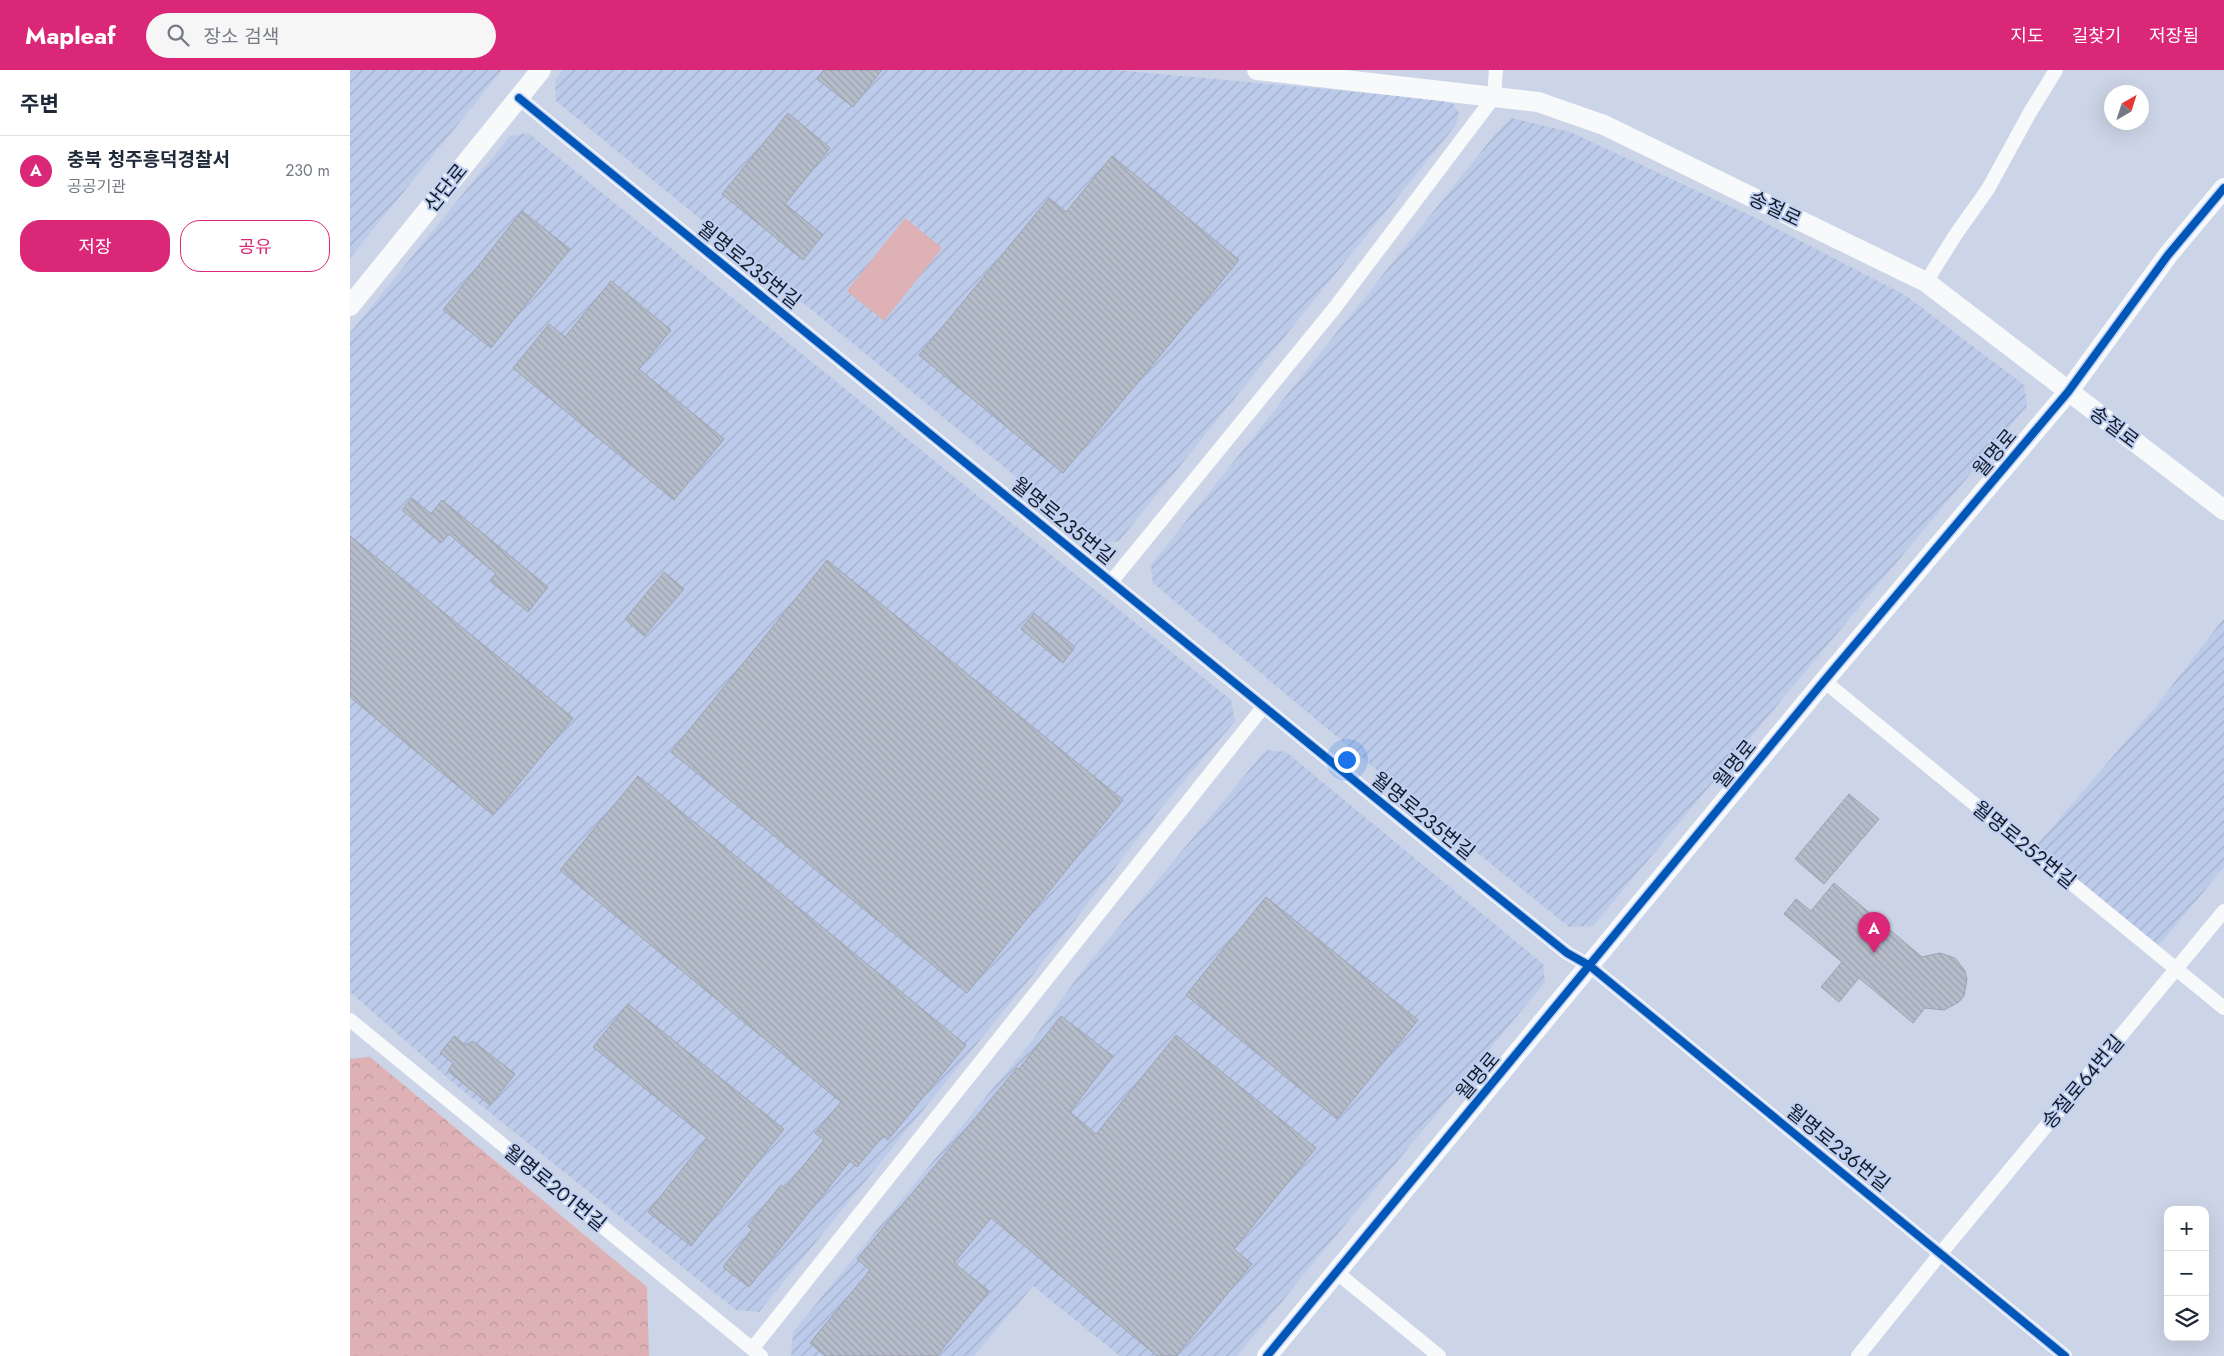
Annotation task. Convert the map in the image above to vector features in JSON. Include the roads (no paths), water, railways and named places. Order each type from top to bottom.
[{"type":"street","name":"산단로","points":[[350,306],[542,70]]},
{"type":"street","name":"송절로","points":[[1257,70],[1538,102],[1604,125],[1926,282],[2224,510]]},
{"type":"street","points":[[1111,582],[1333,310],[1494,98],[1496,70]]},
{"type":"street","points":[[1926,282],[1956,234],[1988,189],[2056,70]]},
{"type":"street","name":"월명로235번길","points":[[519,98],[1567,952],[1590,966]]},
{"type":"street","name":"월명로","points":[[1267,1356],[1824,681],[2068,392],[2168,255],[2224,188]]},
{"type":"street","name":"월명로252번길","points":[[1824,681],[2224,1008]]},
{"type":"street","points":[[757,1352],[1264,706]]},
{"type":"street","name":"송절로64번길","points":[[1858,1356],[2224,911]]},
{"type":"street","name":"월명로236번길","points":[[1590,966],[2065,1356]]},
{"type":"street","name":"월명로201번길","points":[[350,1020],[757,1352]]},
{"type":"street","points":[[1336,1272],[1439,1356]]},
{"type":"place","name":"충북 청주흥덕경찰서","points":[[1874,953]]}]
